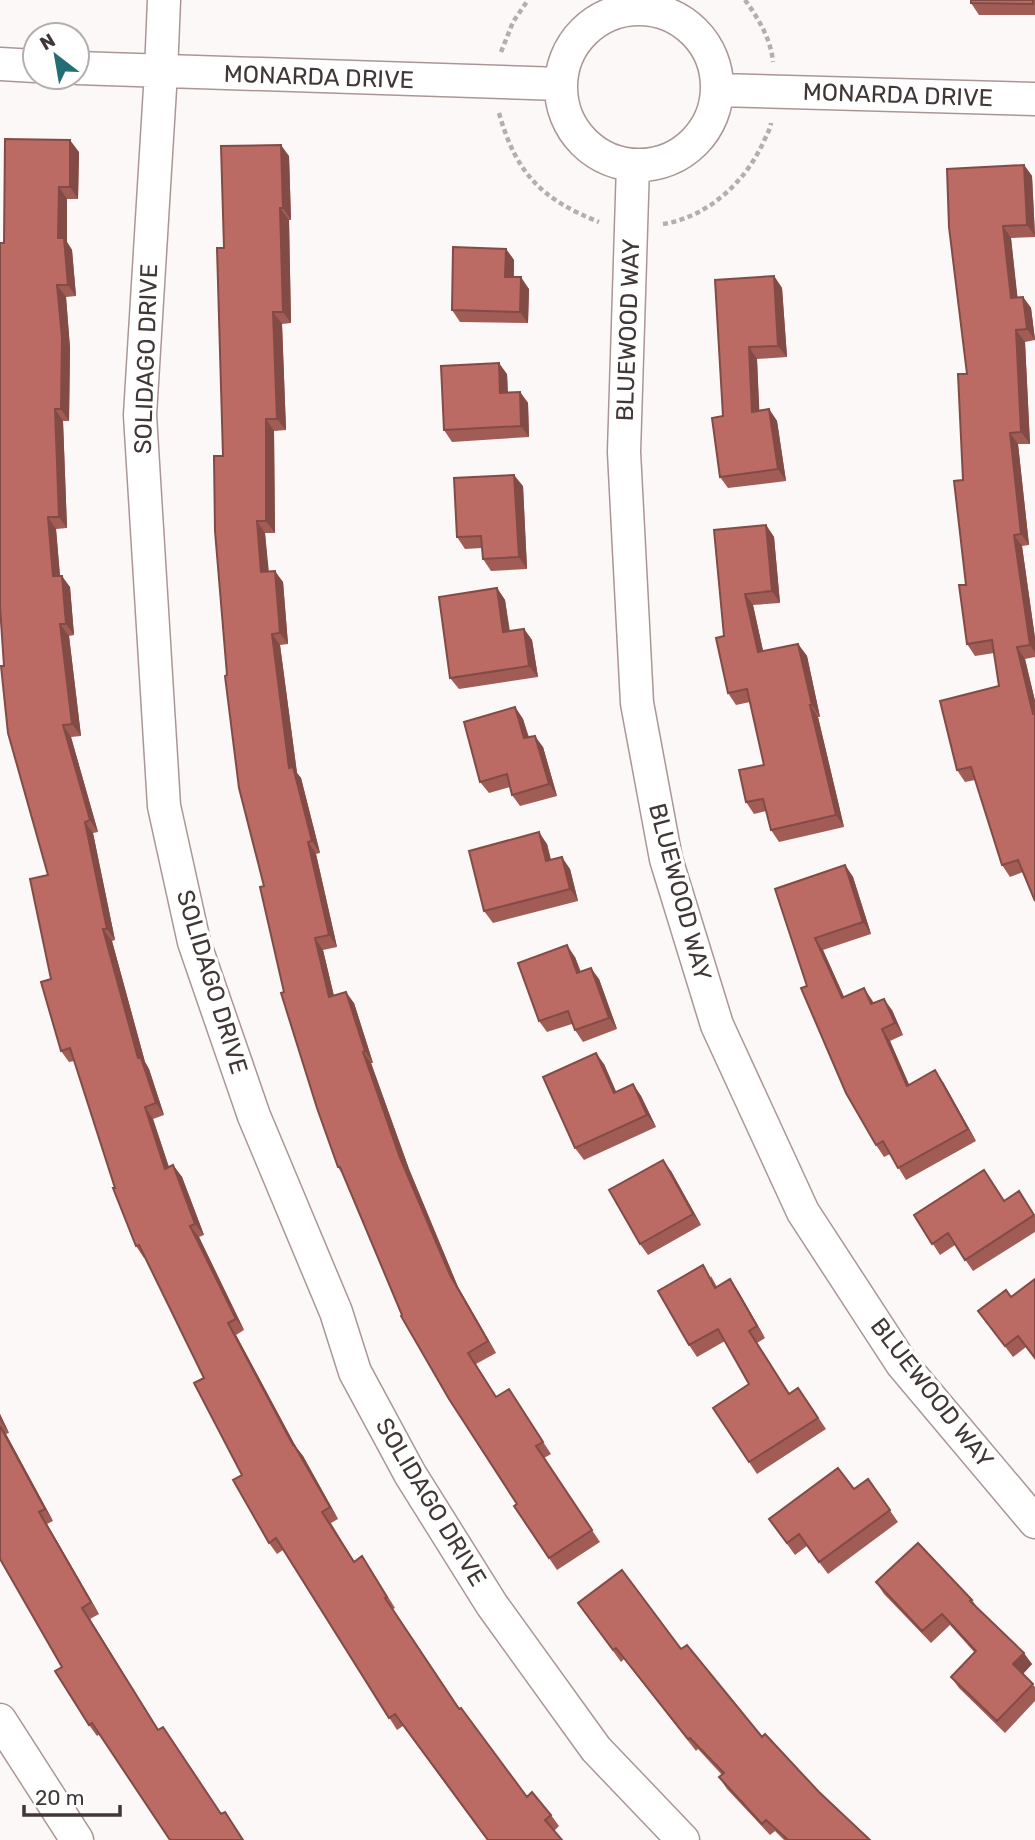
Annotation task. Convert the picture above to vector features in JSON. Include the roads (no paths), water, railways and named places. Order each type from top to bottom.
[{"type":"street","name":"SOLIDAGO DRIVE","points":[[164,0],[140,415],[164,806],[194,942],[254,1116],[336,1312],[355,1372],[404,1462],[492,1605],[596,1749],[683,1840]]},
{"type":"street","points":[[641,5],[681,20],[702,38],[715,63],[718,90],[713,115],[699,138],[678,156],[652,165],[622,165],[597,154],[577,136],[564,111],[560,84],[566,59],[580,35],[602,18],[641,5]]},
{"type":"street","points":[[0,64],[21,65]]},
{"type":"street","name":"MONARDA DRIVE","points":[[91,69],[560,84]]},
{"type":"street","name":"MONARDA DRIVE","points":[[718,90],[1035,99]]},
{"type":"street","name":"BLUEWOOD WAY","points":[[633,165],[624,452],[637,703],[666,859],[717,1025],[803,1212],[902,1364],[1035,1521]]},
{"type":"street","points":[[0,1720],[77,1840]]}]
